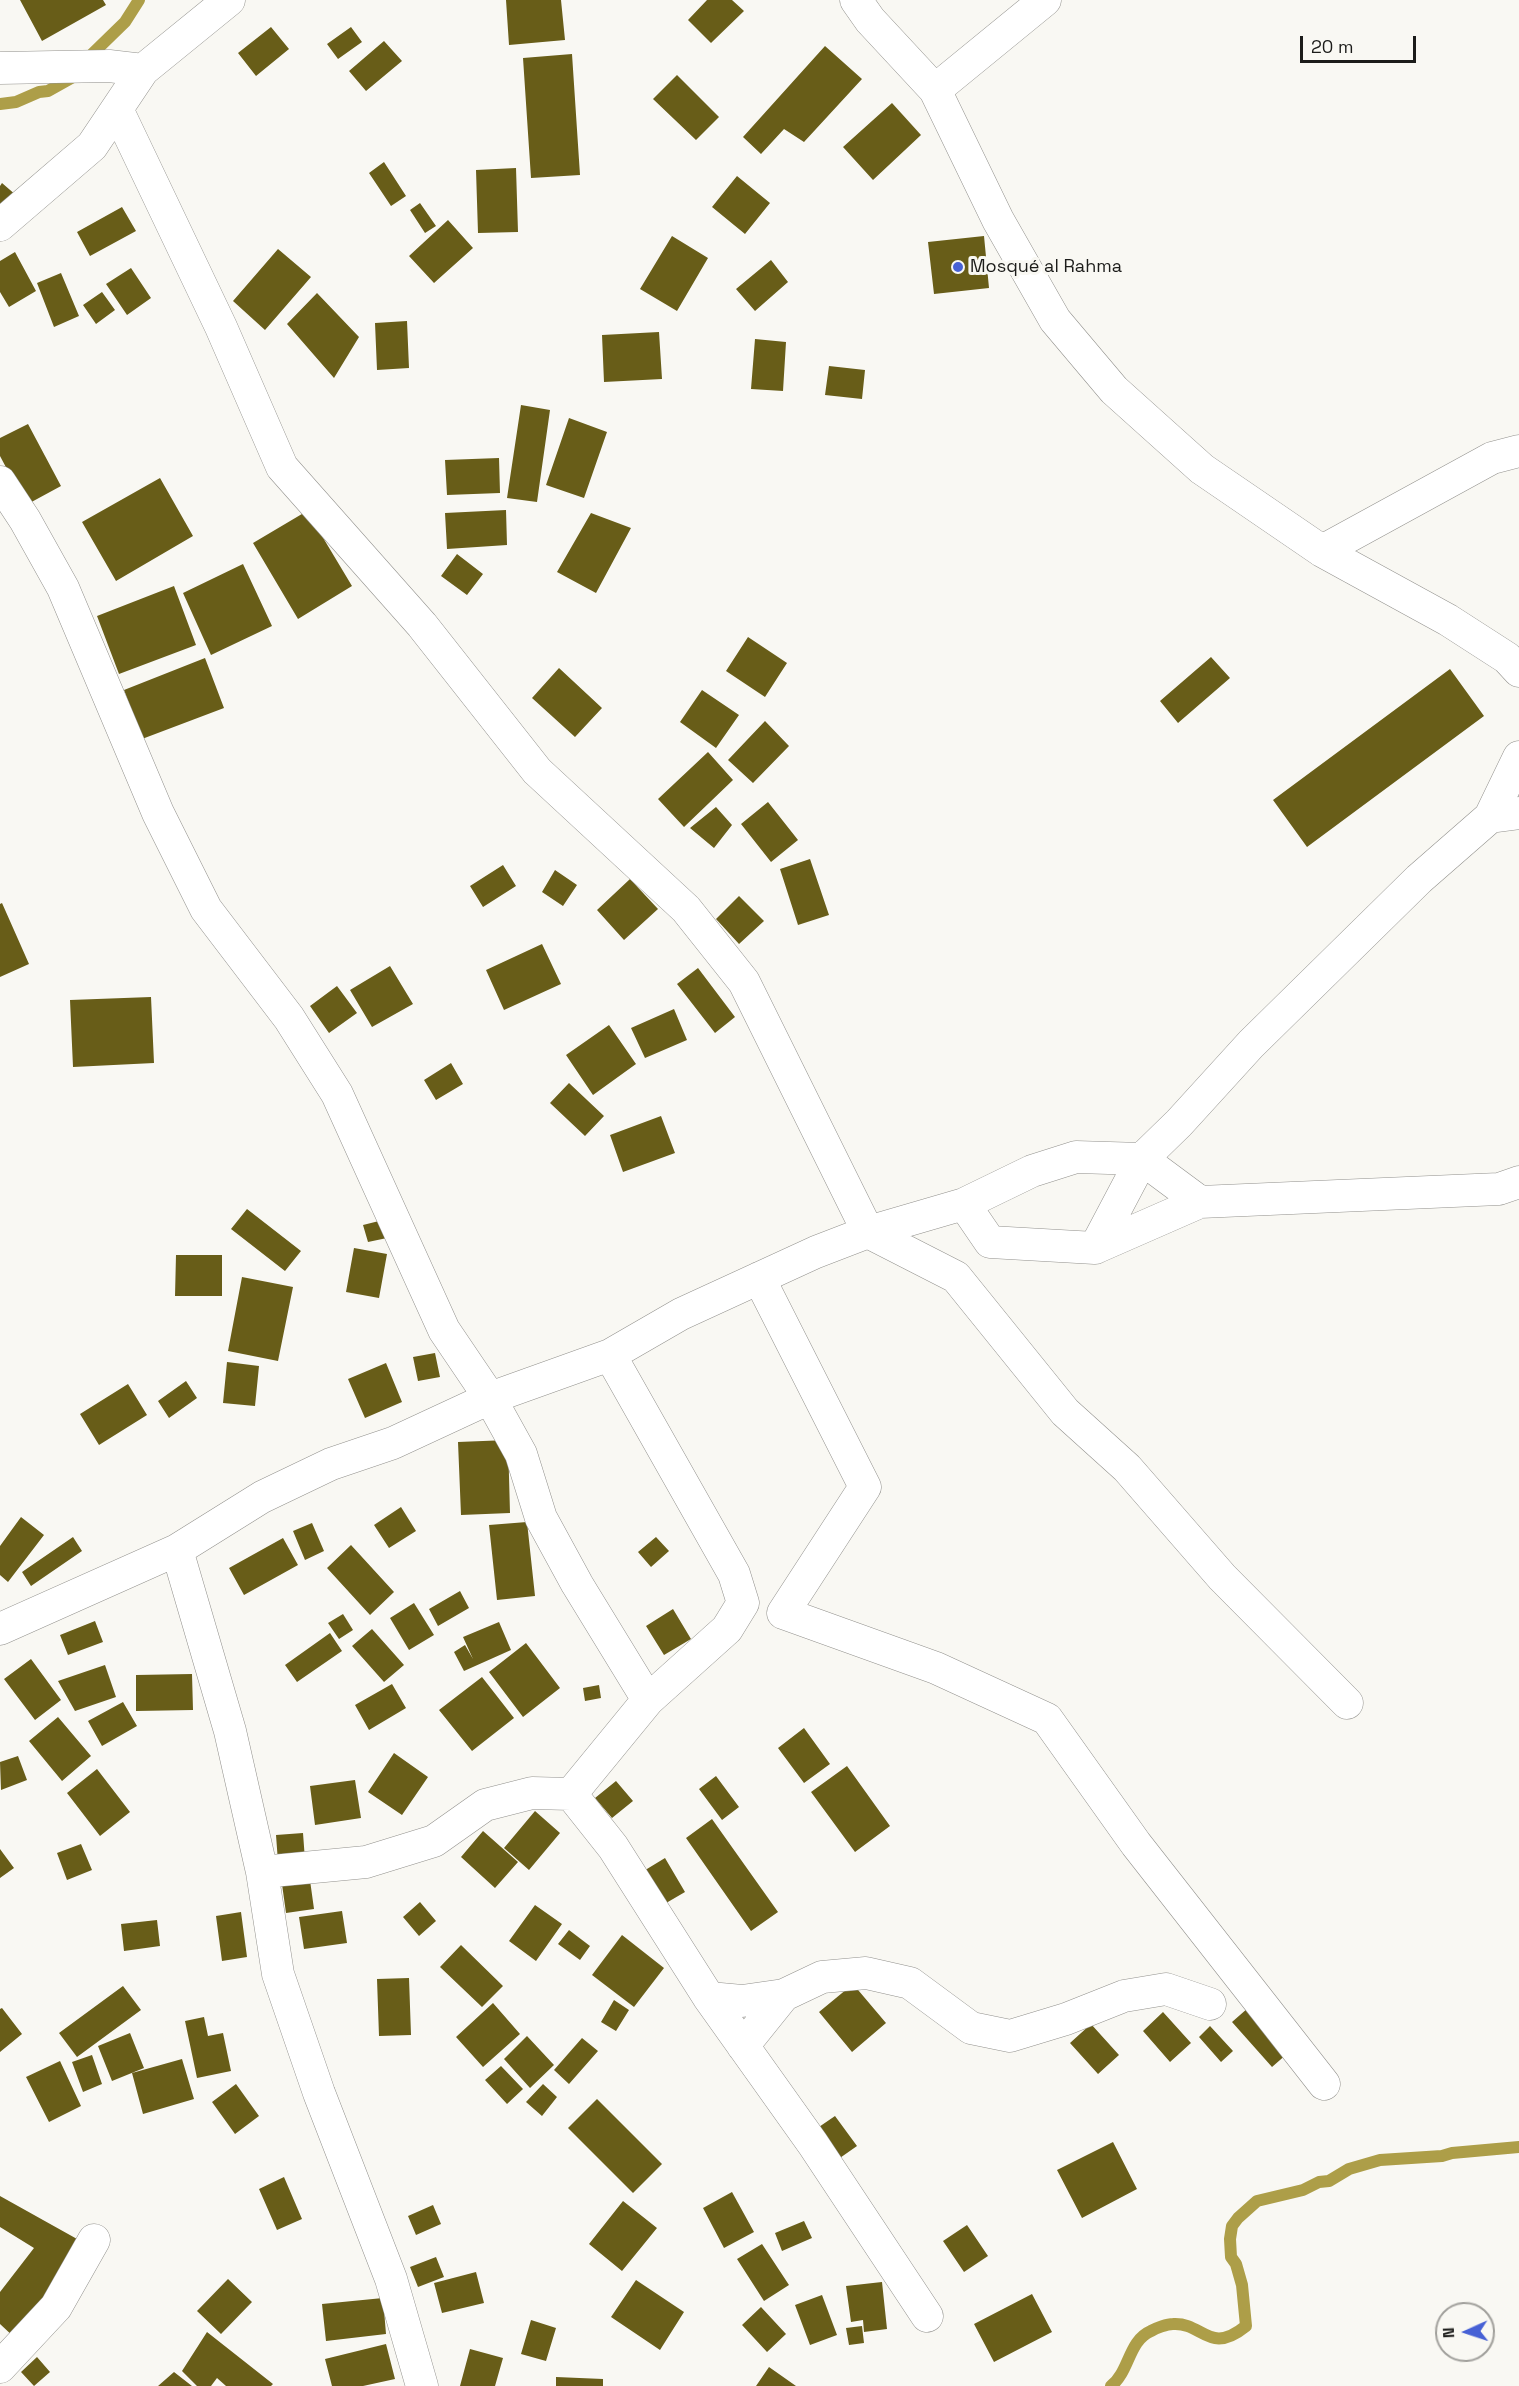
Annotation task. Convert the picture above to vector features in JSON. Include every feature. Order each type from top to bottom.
[{"type":"street","points":[[0,225],[92,146],[143,70],[229,0]]},
{"type":"street","points":[[856,0],[870,20],[935,90],[998,220],[1055,320],[1114,390],[1202,469],[1322,550],[1448,620],[1508,658],[1519,671]]},
{"type":"street","points":[[935,90],[1045,0]]},
{"type":"street","points":[[0,68],[109,66],[143,70]]},
{"type":"street","points":[[117,109],[220,327],[282,467],[422,625],[537,771],[686,909],[744,982],[868,1232],[956,1277],[1065,1412],[1127,1468],[1222,1577],[1347,1703]]},
{"type":"street","points":[[1322,550],[1492,458],[1519,451]]},
{"type":"street","points":[[0,482],[25,520],[63,588],[158,813],[206,909],[289,1018],[337,1094],[444,1330],[490,1398],[521,1454],[541,1518],[577,1584],[648,1700]]},
{"type":"street","points":[[1095,1248],[1142,1159],[1179,1123],[1251,1044],[1419,879],[1505,815],[1519,758]]},
{"type":"street","points":[[0,1629],[177,1550],[262,1497],[331,1464],[393,1443],[490,1398],[610,1355],[681,1314],[816,1252],[868,1232],[964,1204],[1032,1171],[1076,1157],[1142,1159],[1200,1202]]},
{"type":"street","points":[[964,1204],[990,1242],[1095,1248],[1200,1202],[1499,1189],[1519,1182]]},
{"type":"street","points":[[759,1278],[865,1487],[783,1614],[936,1668],[1047,1719],[1136,1844],[1324,2084]]},
{"type":"street","points":[[571,1794],[648,1700],[727,1629],[742,1603],[734,1574],[610,1355]]},
{"type":"street","points":[[177,1550],[230,1731],[262,1872],[278,1974],[320,2093],[391,2279],[422,2386]]},
{"type":"street","points":[[262,1872],[366,1862],[434,1841],[485,1805],[532,1793],[571,1794]]},
{"type":"street","points":[[571,1794],[613,1847],[709,1998],[813,2144],[927,2316]]},
{"type":"street","points":[[709,1998],[742,2001],[784,1995],[822,1977],[866,1973],[910,1983],[971,2028],[1010,2036],[1066,2019],[1124,1996],[1166,1989],[1210,2004]]},
{"type":"street","points":[[743,2046],[784,1995]]},
{"type":"street","points":[[0,2367],[56,2307],[94,2240]]},
{"type":"building","points":[[20,0],[103,0],[106,5],[42,41]]},
{"type":"building","points":[[506,0],[561,0],[565,40],[509,45]]},
{"type":"building","points":[[707,0],[732,0],[744,11],[711,43],[688,20]]},
{"type":"building","points":[[271,27],[289,49],[256,76],[238,53]]},
{"type":"building","points":[[351,27],[362,42],[338,59],[327,44]]},
{"type":"building","points":[[384,41],[402,61],[366,91],[349,71]]},
{"type":"building","points":[[825,46],[862,79],[804,142],[784,129],[761,154],[743,137]]},
{"type":"building","points":[[572,54],[580,175],[531,178],[523,58]]},
{"type":"building","points":[[677,75],[719,117],[696,140],[653,99]]},
{"type":"building","points":[[892,103],[921,135],[873,180],[843,147]]},
{"type":"building","points":[[384,162],[406,196],[391,206],[369,173]]},
{"type":"building","points":[[516,168],[518,232],[478,233],[476,170]]},
{"type":"building","points":[[737,176],[770,203],[745,234],[712,207]]},
{"type":"building","points":[[2,183],[17,196],[0,215],[0,186]]},
{"type":"building","points":[[420,203],[436,226],[425,233],[410,210]]},
{"type":"building","points":[[122,207],[136,231],[90,256],[77,232]]},
{"type":"building","points":[[448,220],[473,248],[434,283],[409,256]]},
{"type":"building","points":[[672,236],[708,258],[677,311],[640,289]]},
{"type":"building","points":[[984,236],[989,288],[934,294],[928,242]]},
{"type":"building","points":[[278,249],[311,277],[265,330],[233,301]]},
{"type":"building","points":[[15,252],[36,291],[9,307],[0,292],[0,261]]},
{"type":"building","points":[[771,260],[788,282],[755,311],[736,289]]},
{"type":"building","points":[[131,268],[151,298],[127,315],[106,284]]},
{"type":"building","points":[[61,273],[79,316],[54,327],[37,283]]},
{"type":"building","points":[[102,292],[115,310],[96,324],[83,305]]},
{"type":"building","points":[[317,293],[359,337],[334,378],[287,324]]},
{"type":"building","points":[[407,321],[409,368],[377,370],[375,323]]},
{"type":"building","points":[[659,332],[662,379],[604,382],[602,335]]},
{"type":"building","points":[[755,339],[786,342],[783,391],[751,389]]},
{"type":"building","points":[[829,366],[865,370],[862,399],[825,395]]},
{"type":"building","points":[[521,405],[550,410],[537,502],[507,498]]},
{"type":"building","points":[[569,418],[607,432],[584,498],[546,485]]},
{"type":"building","points":[[28,424],[61,486],[26,505],[0,456],[0,438]]},
{"type":"building","points":[[499,458],[500,493],[447,495],[445,460]]},
{"type":"building","points":[[160,478],[193,536],[116,581],[82,522]]},
{"type":"building","points":[[506,510],[507,545],[447,549],[445,513]]},
{"type":"building","points":[[307,511],[352,586],[298,619],[253,543]]},
{"type":"building","points":[[591,513],[631,528],[596,593],[557,572]]},
{"type":"building","points":[[457,554],[483,574],[467,595],[441,576]]},
{"type":"building","points":[[243,564],[272,626],[211,655],[183,593]]},
{"type":"building","points":[[174,586],[196,645],[119,674],[97,616]]},
{"type":"building","points":[[748,637],[787,663],[765,697],[726,671]]},
{"type":"building","points":[[1211,657],[1230,678],[1178,723],[1160,701]]},
{"type":"building","points":[[205,658],[224,708],[142,739],[124,690]]},
{"type":"building","points":[[559,668],[602,708],[575,737],[532,698]]},
{"type":"building","points":[[1450,669],[1484,716],[1307,847],[1273,800]]},
{"type":"building","points":[[702,690],[739,715],[716,748],[680,722]]},
{"type":"building","points":[[765,721],[789,746],[753,783],[728,760]]},
{"type":"building","points":[[708,752],[733,780],[684,827],[658,799]]},
{"type":"building","points":[[768,802],[798,840],[771,862],[741,824]]},
{"type":"building","points":[[716,807],[732,825],[714,848],[690,828]]},
{"type":"building","points":[[810,859],[829,915],[798,925],[780,869]]},
{"type":"building","points":[[503,865],[516,886],[483,907],[470,886]]},
{"type":"building","points":[[555,870],[577,885],[563,906],[542,892]]},
{"type":"building","points":[[630,879],[658,909],[624,940],[597,910]]},
{"type":"building","points":[[739,896],[764,921],[739,944],[716,919]]},
{"type":"building","points":[[2,903],[29,964],[0,977],[0,904]]},
{"type":"building","points":[[542,944],[561,984],[504,1010],[486,970]]},
{"type":"building","points":[[390,966],[413,1004],[372,1027],[350,990]]},
{"type":"building","points":[[698,968],[735,1017],[715,1033],[677,984]]},
{"type":"building","points":[[337,986],[357,1013],[329,1033],[310,1006]]},
{"type":"building","points":[[151,997],[154,1063],[73,1067],[70,1000]]},
{"type":"building","points":[[674,1009],[687,1040],[645,1058],[631,1028]]},
{"type":"building","points":[[609,1025],[636,1064],[593,1095],[566,1055]]},
{"type":"building","points":[[451,1063],[463,1084],[436,1100],[424,1080]]},
{"type":"building","points":[[569,1083],[604,1116],[585,1136],[550,1103]]},
{"type":"building","points":[[661,1116],[675,1153],[623,1172],[610,1135]]},
{"type":"building","points":[[247,1209],[301,1251],[285,1271],[231,1229]]},
{"type":"building","points":[[383,1220],[387,1238],[368,1242],[363,1225]]},
{"type":"building","points":[[354,1248],[387,1254],[379,1298],[346,1292]]},
{"type":"building","points":[[176,1255],[222,1255],[222,1296],[175,1296]]},
{"type":"building","points":[[242,1277],[293,1287],[278,1361],[228,1351]]},
{"type":"building","points":[[435,1353],[440,1377],[418,1381],[413,1357]]},
{"type":"building","points":[[227,1362],[259,1366],[255,1406],[223,1403]]},
{"type":"building","points":[[386,1363],[402,1402],[365,1418],[348,1379]]},
{"type":"building","points":[[186,1381],[197,1398],[169,1418],[158,1401]]},
{"type":"building","points":[[128,1384],[147,1415],[99,1445],[80,1414]]},
{"type":"building","points":[[508,1440],[510,1513],[461,1515],[458,1442]]},
{"type":"building","points":[[401,1507],[416,1531],[389,1548],[374,1525]]},
{"type":"building","points":[[21,1517],[44,1535],[8,1582],[0,1575],[0,1546]]},
{"type":"building","points":[[527,1522],[535,1596],[497,1600],[489,1525]]},
{"type":"building","points":[[312,1523],[324,1551],[305,1560],[293,1531]]},
{"type":"building","points":[[73,1537],[82,1551],[31,1586],[22,1572]]},
{"type":"building","points":[[656,1537],[669,1551],[651,1567],[638,1552]]},
{"type":"building","points":[[283,1538],[298,1565],[244,1595],[229,1568]]},
{"type":"building","points":[[351,1545],[394,1592],[370,1615],[327,1568]]},
{"type":"building","points":[[460,1591],[469,1608],[438,1626],[429,1609]]},
{"type":"building","points":[[414,1603],[434,1635],[409,1650],[390,1618]]},
{"type":"building","points":[[673,1609],[691,1639],[664,1655],[646,1626]]},
{"type":"building","points":[[343,1614],[353,1630],[339,1639],[328,1623]]},
{"type":"building","points":[[95,1621],[103,1642],[68,1655],[60,1635]]},
{"type":"building","points":[[499,1622],[511,1650],[464,1671],[454,1652],[465,1645],[473,1659],[463,1637]]},
{"type":"building","points":[[372,1629],[404,1665],[384,1682],[352,1646]]},
{"type":"building","points":[[330,1633],[342,1651],[297,1682],[285,1665]]},
{"type":"building","points":[[526,1643],[560,1688],[523,1717],[489,1672]]},
{"type":"building","points":[[31,1659],[61,1700],[35,1720],[4,1679]]},
{"type":"building","points":[[105,1665],[116,1697],[75,1711],[58,1681]]},
{"type":"building","points":[[192,1674],[193,1710],[136,1711],[136,1675]]},
{"type":"building","points":[[482,1677],[514,1718],[472,1751],[439,1710]]},
{"type":"building","points":[[392,1684],[406,1708],[369,1730],[355,1705]]},
{"type":"building","points":[[599,1685],[601,1698],[585,1701],[583,1688]]},
{"type":"building","points":[[123,1702],[137,1726],[102,1746],[88,1721]]},
{"type":"building","points":[[58,1717],[91,1756],[62,1781],[29,1741]]},
{"type":"building","points":[[804,1728],[830,1764],[804,1783],[778,1748]]},
{"type":"building","points":[[394,1753],[428,1777],[402,1815],[368,1792]]},
{"type":"building","points":[[18,1756],[27,1780],[1,1790],[0,1762]]},
{"type":"building","points":[[847,1766],[890,1826],[855,1852],[811,1792]]},
{"type":"building","points":[[97,1769],[130,1812],[100,1836],[67,1793]]},
{"type":"building","points":[[716,1776],[739,1807],[722,1820],[699,1789]]},
{"type":"building","points":[[355,1780],[361,1818],[315,1825],[310,1786]]},
{"type":"building","points":[[616,1781],[633,1801],[612,1818],[595,1798]]},
{"type":"building","points":[[535,1811],[560,1833],[529,1870],[504,1848]]},
{"type":"building","points":[[712,1819],[778,1912],[751,1931],[686,1838]]},
{"type":"building","points":[[483,1831],[518,1862],[495,1888],[461,1857]]},
{"type":"building","points":[[303,1833],[305,1860],[278,1862],[276,1835]]},
{"type":"building","points":[[81,1844],[92,1870],[67,1880],[57,1853]]},
{"type":"building","points":[[0,1849],[14,1868],[0,1878]]},
{"type":"building","points":[[665,1858],[685,1892],[661,1906],[642,1872]]},
{"type":"building","points":[[309,1873],[314,1909],[286,1913],[281,1877]]},
{"type":"building","points":[[420,1902],[436,1921],[419,1936],[403,1917]]},
{"type":"building","points":[[535,1905],[562,1924],[536,1961],[509,1941]]},
{"type":"building","points":[[342,1911],[347,1943],[304,1949],[299,1917]]},
{"type":"building","points":[[241,1912],[247,1957],[222,1961],[216,1916]]},
{"type":"building","points":[[157,1920],[160,1946],[124,1951],[121,1924]]},
{"type":"building","points":[[569,1930],[590,1946],[580,1960],[558,1944]]},
{"type":"building","points":[[622,1935],[664,1968],[634,2007],[592,1975]]},
{"type":"building","points":[[461,1945],[503,1986],[482,2007],[440,1967]]},
{"type":"building","points":[[409,1978],[411,2035],[379,2036],[377,1979]]},
{"type":"building","points":[[853,1984],[886,2023],[852,2052],[819,2012]]},
{"type":"building","points":[[123,1986],[141,2010],[77,2057],[59,2033]]},
{"type":"building","points":[[614,2000],[629,2010],[616,2031],[601,2022]]},
{"type":"building","points":[[493,2003],[520,2034],[483,2067],[456,2037]]},
{"type":"building","points":[[2,2008],[22,2034],[0,2052],[0,2009]]},
{"type":"building","points":[[1248,2008],[1288,2053],[1272,2067],[1232,2022]]},
{"type":"building","points":[[1163,2012],[1191,2043],[1170,2062],[1143,2031]]},
{"type":"building","points":[[204,2017],[208,2036],[223,2033],[231,2071],[197,2078],[185,2021]]},
{"type":"building","points":[[1091,2024],[1119,2055],[1098,2074],[1070,2043]]},
{"type":"building","points":[[1210,2026],[1233,2051],[1221,2062],[1199,2037]]},
{"type":"building","points":[[130,2033],[144,2068],[112,2081],[98,2046]]},
{"type":"building","points":[[527,2036],[554,2065],[530,2088],[504,2059]]},
{"type":"building","points":[[582,2038],[598,2051],[569,2084],[554,2070]]},
{"type":"building","points":[[92,2055],[102,2084],[83,2092],[72,2062]]},
{"type":"building","points":[[182,2059],[194,2099],[143,2114],[132,2073]]},
{"type":"building","points":[[60,2061],[81,2106],[49,2122],[26,2077]]},
{"type":"building","points":[[501,2066],[523,2089],[507,2104],[485,2080]]},
{"type":"building","points":[[236,2084],[259,2116],[235,2134],[212,2102]]},
{"type":"building","points":[[543,2084],[557,2097],[542,2116],[526,2102]]},
{"type":"building","points":[[597,2099],[662,2164],[633,2193],[568,2128]]},
{"type":"building","points":[[835,2116],[857,2146],[837,2160],[816,2129]]},
{"type":"building","points":[[1113,2142],[1137,2189],[1082,2218],[1057,2170]]},
{"type":"building","points":[[284,2177],[302,2219],[277,2230],[259,2189]]},
{"type":"building","points":[[732,2192],[754,2232],[724,2248],[703,2208]]},
{"type":"building","points":[[0,2196],[86,2244],[15,2338],[0,2324],[0,2292],[34,2248],[0,2227]]},
{"type":"building","points":[[623,2201],[657,2228],[622,2271],[589,2244]]},
{"type":"building","points":[[433,2205],[441,2224],[416,2235],[408,2216]]},
{"type":"building","points":[[804,2221],[812,2238],[782,2251],[775,2233]]},
{"type":"building","points":[[967,2225],[988,2256],[964,2272],[943,2241]]},
{"type":"building","points":[[762,2244],[789,2285],[764,2301],[737,2259]]},
{"type":"building","points":[[436,2257],[444,2277],[418,2287],[410,2267]]},
{"type":"building","points":[[476,2272],[484,2303],[442,2313],[434,2283]]},
{"type":"building","points":[[228,2279],[252,2302],[221,2334],[197,2311]]},
{"type":"building","points":[[636,2280],[684,2312],[660,2350],[611,2317]]},
{"type":"building","points":[[882,2282],[887,2329],[864,2332],[863,2320],[851,2322],[846,2286]]},
{"type":"building","points":[[1032,2294],[1052,2332],[994,2362],[974,2324]]},
{"type":"building","points":[[822,2295],[837,2335],[810,2345],[795,2305]]},
{"type":"building","points":[[383,2298],[386,2334],[326,2341],[322,2304]]},
{"type":"building","points":[[761,2307],[786,2334],[767,2352],[742,2325]]},
{"type":"building","points":[[531,2320],[556,2328],[546,2361],[521,2354]]},
{"type":"building","points":[[862,2326],[864,2343],[849,2345],[846,2328]]},
{"type":"building","points":[[207,2332],[273,2384],[271,2386],[226,2386],[217,2378],[211,2386],[197,2386],[182,2371]]},
{"type":"building","points":[[386,2344],[395,2379],[363,2386],[332,2386],[325,2359]]},
{"type":"building","points":[[470,2349],[503,2358],[495,2386],[460,2386]]},
{"type":"building","points":[[37,2357],[50,2372],[34,2386],[21,2372]]},
{"type":"building","points":[[769,2367],[796,2386],[756,2386]]},
{"type":"building","points":[[174,2372],[192,2386],[158,2386]]},
{"type":"building","points":[[556,2377],[603,2379],[603,2386],[556,2386]]},
{"type":"waterway","points":[[0,104],[16,102],[39,92],[48,91],[73,77],[87,59],[125,22],[139,0]]},
{"type":"waterway","points":[[1111,2386],[1122,2372],[1138,2342],[1143,2336],[1156,2329],[1171,2324],[1183,2325],[1215,2338],[1223,2338],[1246,2326],[1242,2285],[1236,2264],[1231,2257],[1230,2239],[1232,2226],[1257,2201],[1303,2190],[1319,2182],[1329,2181],[1349,2169],[1380,2160],[1519,2147]]},
{"type":"place","name":"Mosqué al Rahma","points":[[958,267]]}]
